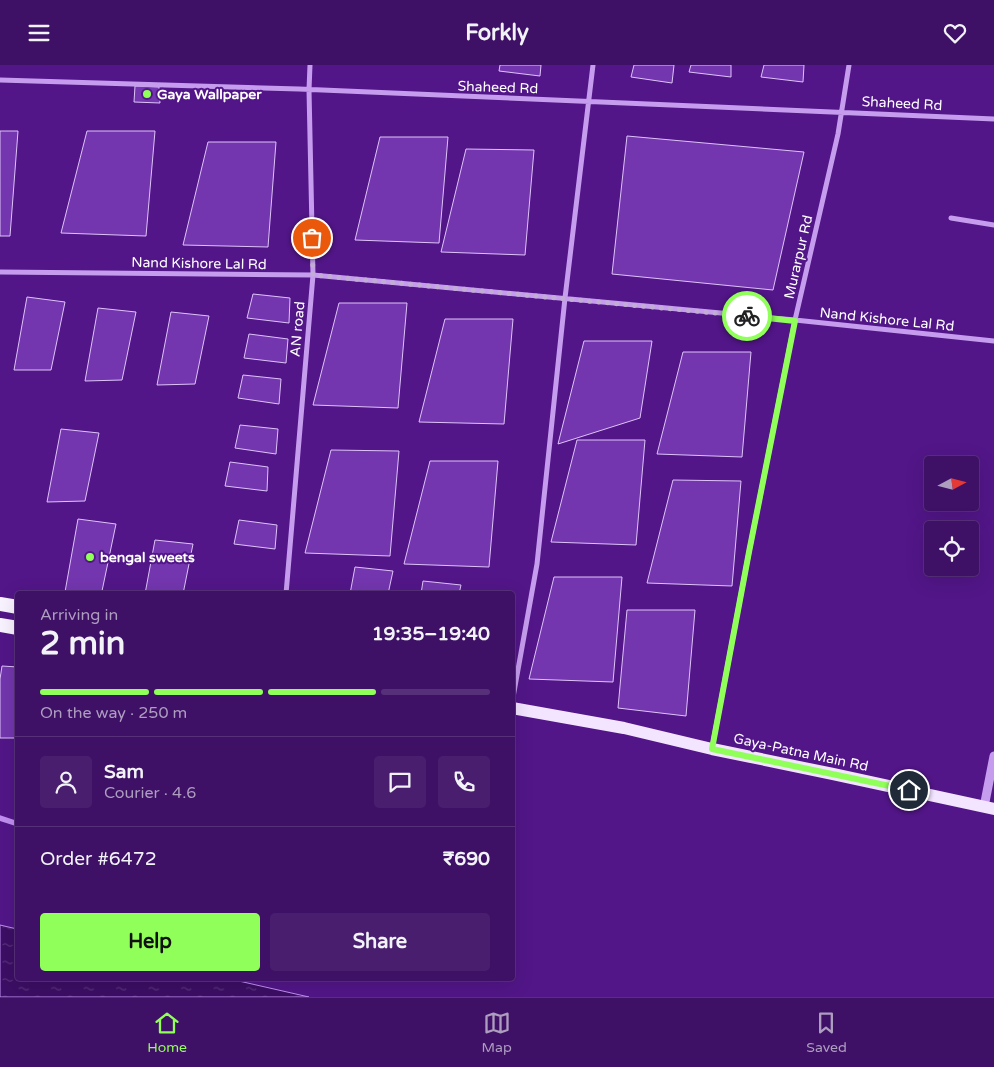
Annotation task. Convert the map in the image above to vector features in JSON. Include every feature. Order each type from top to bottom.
[{"type":"highway","points":[[0,604],[15,606]]},
{"type":"highway","points":[[0,625],[15,627]]},
{"type":"main road","name":"Gaya-Patna Main Rd","points":[[515,709],[624,728],[712,749],[989,808]]},
{"type":"street","name":"AN road","points":[[286,591],[313,275],[310,65]]},
{"type":"street","points":[[515,686],[537,564],[565,298],[593,65]]},
{"type":"street","name":"Murarpur Rd","points":[[712,749],[795,321],[838,134],[849,65]]},
{"type":"street","name":"Shaheed Rd","points":[[0,80],[309,90],[994,119]]},
{"type":"street","points":[[950,218],[994,225]]},
{"type":"street","name":"Nand Kishore Lal Rd","points":[[0,272],[313,275],[994,341]]},
{"type":"street","points":[[989,808],[994,757]]},
{"type":"water","points":[[0,925],[15,929],[15,981],[239,981],[309,997],[0,997]]},
{"type":"building","points":[[500,65],[541,65],[540,76],[499,71]]},
{"type":"building","points":[[634,65],[674,65],[672,83],[631,77]]},
{"type":"building","points":[[691,65],[731,65],[731,77],[689,72]]},
{"type":"building","points":[[764,65],[804,65],[803,82],[761,77]]},
{"type":"building","name":"Gaya Wallpaper","points":[[135,86],[159,87],[160,103],[134,102]]},
{"type":"building","points":[[0,131],[18,131],[10,236],[0,236]]},
{"type":"building","points":[[87,131],[155,131],[146,236],[61,233]]},
{"type":"building","points":[[627,136],[804,152],[773,290],[612,274]]},
{"type":"building","points":[[380,137],[448,137],[439,243],[355,240]]},
{"type":"building","points":[[208,142],[276,142],[268,247],[183,245]]},
{"type":"building","points":[[466,149],[534,150],[525,255],[441,252]]},
{"type":"building","points":[[253,294],[290,298],[289,323],[247,318]]},
{"type":"building","points":[[27,297],[65,302],[51,370],[14,370]]},
{"type":"building","points":[[339,303],[407,303],[398,408],[313,405]]},
{"type":"building","points":[[98,308],[136,312],[122,380],[85,381]]},
{"type":"building","points":[[171,312],[209,316],[195,384],[157,385]]},
{"type":"building","points":[[445,319],[513,319],[504,424],[419,422]]},
{"type":"building","points":[[249,334],[288,339],[286,363],[244,358]]},
{"type":"building","points":[[584,341],[652,341],[640,418],[558,444]]},
{"type":"building","points":[[683,352],[751,352],[742,457],[657,454]]},
{"type":"building","points":[[243,375],[281,379],[279,404],[238,398]]},
{"type":"building","points":[[240,425],[278,429],[276,454],[235,448]]},
{"type":"building","points":[[61,429],[99,433],[85,501],[47,502]]},
{"type":"building","points":[[577,440],[645,440],[636,545],[551,542]]},
{"type":"building","points":[[331,450],[399,451],[390,556],[305,553]]},
{"type":"building","points":[[430,461],[498,461],[489,567],[404,564]]},
{"type":"building","points":[[230,462],[268,467],[267,491],[225,486]]},
{"type":"building","points":[[673,480],[741,481],[732,586],[647,583]]},
{"type":"building","name":"bengal sweets","points":[[78,519],[116,524],[102,591],[65,591]]},
{"type":"building","points":[[239,520],[277,525],[275,549],[234,544]]},
{"type":"building","points":[[155,540],[193,544],[184,591],[146,591]]},
{"type":"building","points":[[355,567],[393,571],[389,591],[351,591]]},
{"type":"building","points":[[554,577],[622,577],[613,682],[529,679]]},
{"type":"building","points":[[423,581],[461,585],[460,591],[421,591]]},
{"type":"building","points":[[627,610],[695,610],[686,716],[618,708]]},
{"type":"building","points":[[2,666],[15,667],[15,738],[0,738],[0,679]]},
{"type":"waterway","points":[[0,818],[15,823]]},
{"type":"way so far","points":[[312,238],[313,275],[747,316]]},
{"type":"place","name":"Gaya Wallpaper","points":[[147,94]]},
{"type":"place","name":"bengal sweets","points":[[90,557]]},
{"type":"route","points":[[747,316],[795,321],[712,749],[909,790]]}]
